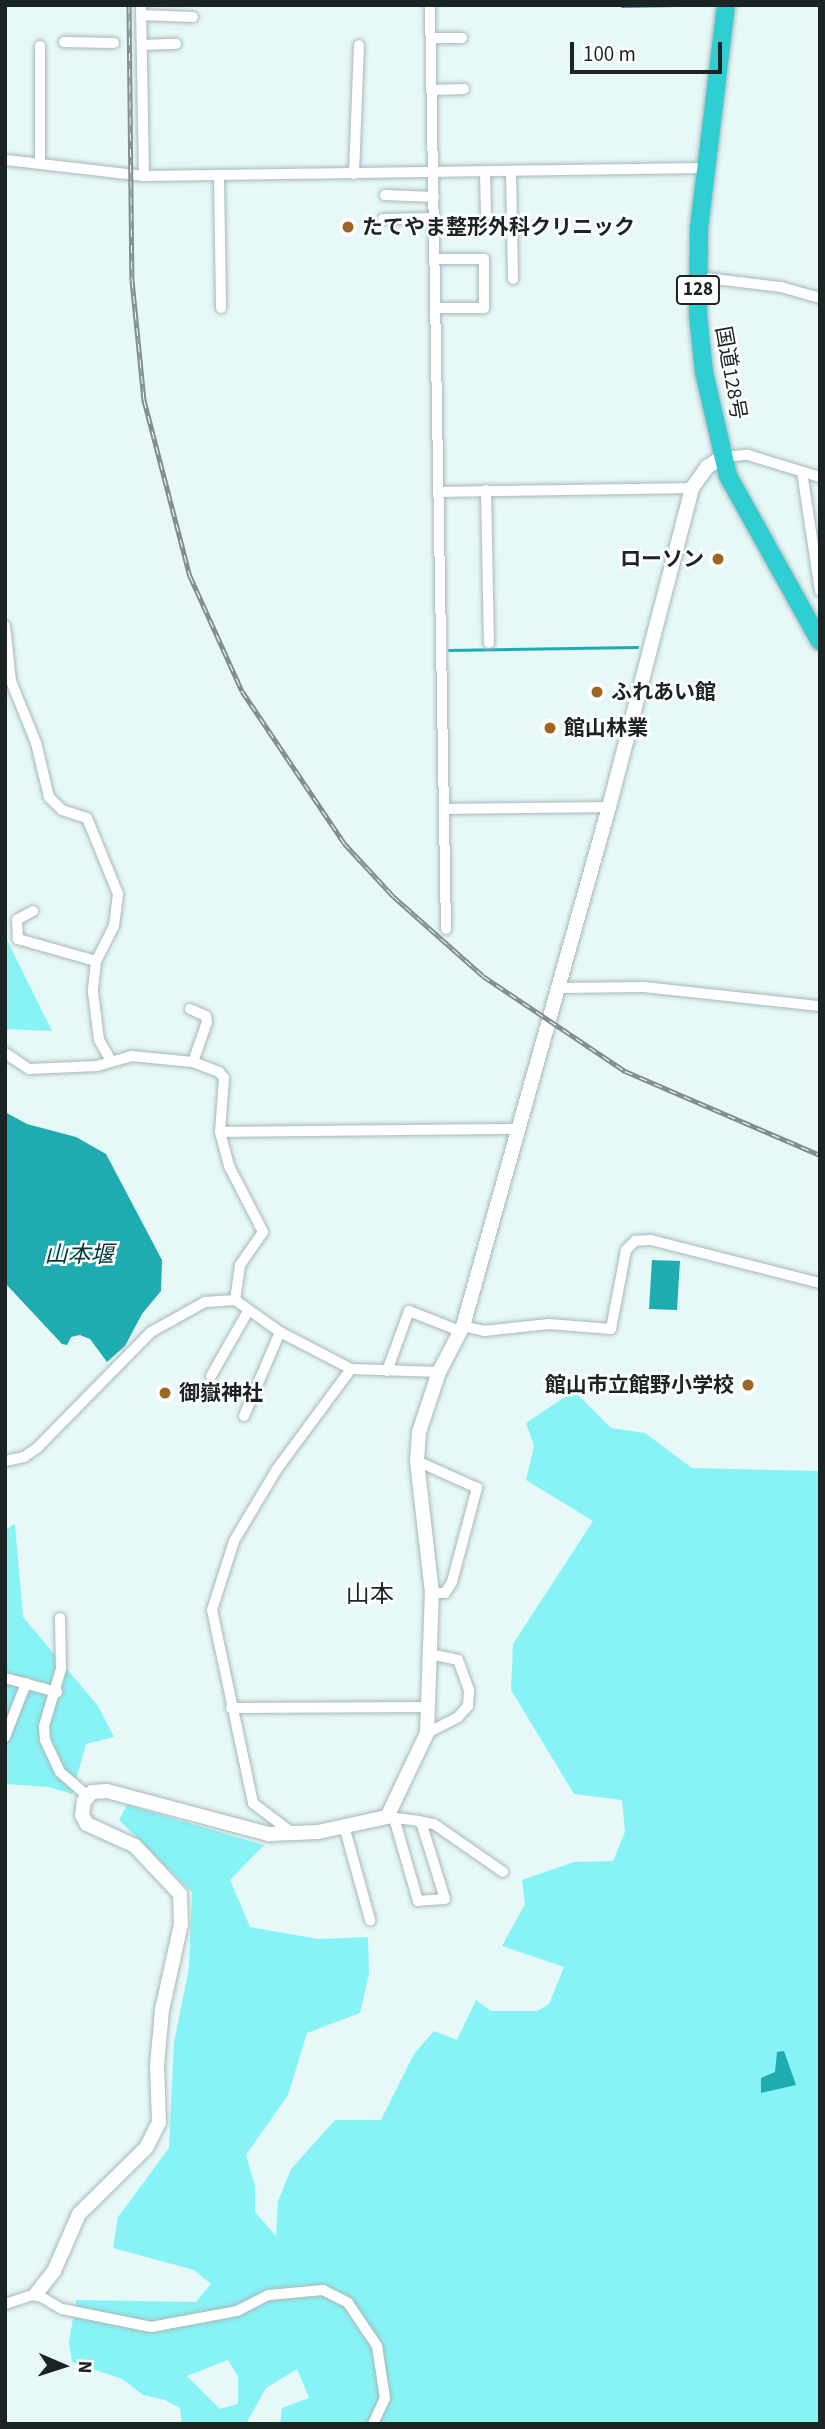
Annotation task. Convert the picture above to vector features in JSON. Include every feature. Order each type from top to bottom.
[{"type":"highway","name":"国道128号","points":[[726,5],[705,168],[698,277],[704,372],[728,476],[766,550],[820,641]]},
{"type":"street","points":[[430,5],[446,929]]},
{"type":"street","points":[[144,177],[141,10],[193,16]]},
{"type":"street","points":[[431,38],[462,38]]},
{"type":"street","points":[[64,42],[114,43]]},
{"type":"street","points":[[142,45],[176,44]]},
{"type":"street","points":[[354,174],[359,45]]},
{"type":"street","points":[[40,46],[40,164]]},
{"type":"street","points":[[432,90],[464,89]]},
{"type":"street","points":[[5,160],[144,177],[705,168]]},
{"type":"street","points":[[485,172],[486,215]]},
{"type":"street","points":[[511,172],[513,279]]},
{"type":"street","points":[[219,177],[221,308]]},
{"type":"street","points":[[385,195],[434,197]]},
{"type":"street","points":[[383,219],[434,218]]},
{"type":"street","points":[[435,259],[484,259],[484,308],[436,308]]},
{"type":"street","points":[[698,277],[781,287],[820,298]]},
{"type":"street","points":[[418,1821],[445,1899],[418,1901],[391,1818],[427,1733],[432,1594],[417,1461],[419,1432],[439,1372],[462,1329],[609,807],[692,488],[707,467],[723,457],[748,456],[820,477]]},
{"type":"street","points":[[802,472],[820,591]]},
{"type":"street","points":[[439,492],[692,488]]},
{"type":"street","points":[[486,490],[489,643]]},
{"type":"street","points":[[5,626],[6,665],[37,743],[49,797],[62,810],[87,818],[118,894],[114,926],[96,961],[93,992],[99,1040],[111,1061]]},
{"type":"street","points":[[444,809],[609,807]]},
{"type":"street","points":[[33,911],[17,919],[18,939],[96,961]]},
{"type":"street","points":[[558,988],[644,988],[820,1006]]},
{"type":"street","points":[[190,1009],[205,1016],[207,1022],[193,1062]]},
{"type":"street","points":[[5,1053],[29,1069],[111,1061],[131,1056],[193,1062],[219,1072],[224,1079],[220,1132],[229,1166],[263,1233],[240,1265],[235,1300]]},
{"type":"street","points":[[220,1132],[518,1129]]},
{"type":"street","points":[[387,1371],[409,1311],[462,1329],[484,1331],[549,1324],[611,1329],[626,1250],[635,1241],[651,1240],[820,1283]]},
{"type":"street","points":[[5,1461],[24,1457],[37,1448],[151,1332],[205,1302],[235,1300],[247,1312],[280,1332],[351,1369],[439,1372]]},
{"type":"street","points":[[211,1376],[247,1312]]},
{"type":"street","points":[[244,1416],[280,1332]]},
{"type":"street","points":[[298,1835],[253,1803],[211,1617],[234,1541],[277,1469],[351,1369]]},
{"type":"street","points":[[417,1461],[477,1488],[452,1582],[445,1593],[432,1594]]},
{"type":"street","points":[[60,1618],[57,1692],[44,1726],[45,1740],[60,1772],[88,1796]]},
{"type":"street","points":[[427,1733],[458,1717],[468,1706],[469,1690],[458,1660],[430,1654]]},
{"type":"street","points":[[5,1678],[57,1692]]},
{"type":"street","points":[[5,1737],[26,1683]]},
{"type":"street","points":[[231,1708],[428,1707]]},
{"type":"street","points":[[88,1796],[107,1791],[269,1834],[298,1835],[391,1818],[435,1824],[503,1872]]},
{"type":"street","points":[[5,2304],[36,2294],[54,2271],[79,2214],[146,2148],[159,2122],[157,2066],[162,2010],[181,1924],[180,1894],[135,1846],[87,1824],[82,1815],[88,1796]]},
{"type":"street","points":[[344,1826],[370,1920]]},
{"type":"street","points":[[36,2294],[62,2309],[151,2327],[237,2311],[269,2295],[323,2290],[348,2303],[377,2346],[385,2398],[373,2424]]},
{"type":"shaded area","points":[[5,927],[7,940],[52,1031],[5,1029]]},
{"type":"shaded area","points":[[574,1391],[611,1428],[645,1433],[692,1468],[820,1471],[820,2424],[280,2424],[282,2408],[309,2398],[297,2369],[266,2388],[246,2424],[182,2424],[180,2408],[165,2400],[143,2395],[122,2379],[72,2362],[69,2342],[76,2300],[196,2302],[211,2284],[194,2270],[113,2248],[118,2217],[169,2148],[174,2042],[189,1968],[192,1892],[119,1820],[127,1805],[264,1845],[230,1880],[250,1927],[318,1939],[368,1937],[369,1974],[360,2013],[307,2033],[288,2095],[246,2155],[255,2186],[255,2212],[276,2236],[278,2201],[291,2169],[335,2120],[381,2120],[414,2054],[434,2031],[457,2040],[476,2000],[491,2011],[537,2011],[549,2004],[564,1967],[502,1946],[525,1904],[522,1880],[574,1862],[613,1861],[625,1832],[622,1800],[574,1794],[511,1690],[513,1644],[593,1521],[526,1480],[534,1446],[526,1423]],"holes":[[[228,2360],[238,2376],[238,2404],[220,2409],[187,2376]]]},
{"type":"shaded area","points":[[15,1524],[23,1617],[98,1706],[114,1737],[86,1744],[72,1794],[48,1787],[5,1784],[5,1530]]},
{"type":"water","name":"山本堰","points":[[5,1112],[27,1124],[76,1137],[106,1154],[162,1260],[161,1291],[142,1314],[125,1346],[107,1362],[90,1339],[80,1335],[71,1337],[67,1345],[62,1344],[5,1283]]},
{"type":"water","points":[[652,1260],[680,1261],[677,1310],[649,1309]]},
{"type":"water","points":[[784,2051],[796,2085],[761,2093],[761,2078],[775,2072],[777,2052]]},
{"type":"waterway","points":[[622,6],[677,5]]},
{"type":"waterway","points":[[449,650],[637,647]]},
{"type":"railway","points":[[129,5],[132,280],[144,400],[190,576],[242,691],[344,843],[393,896],[483,976],[625,1071],[820,1155]]},
{"type":"place","name":"たてやま整形外科クリニック","points":[[348,227]]},
{"type":"place","name":"ローソン","points":[[718,559]]},
{"type":"place","name":"ふれあい館","points":[[597,692]]},
{"type":"place","name":"館山林業","points":[[550,728]]},
{"type":"place","name":"館山市立館野小学校","points":[[748,1385]]},
{"type":"place","name":"御嶽神社","points":[[165,1393]]},
{"type":"district","name":"山本","points":[[370,1595]]}]
